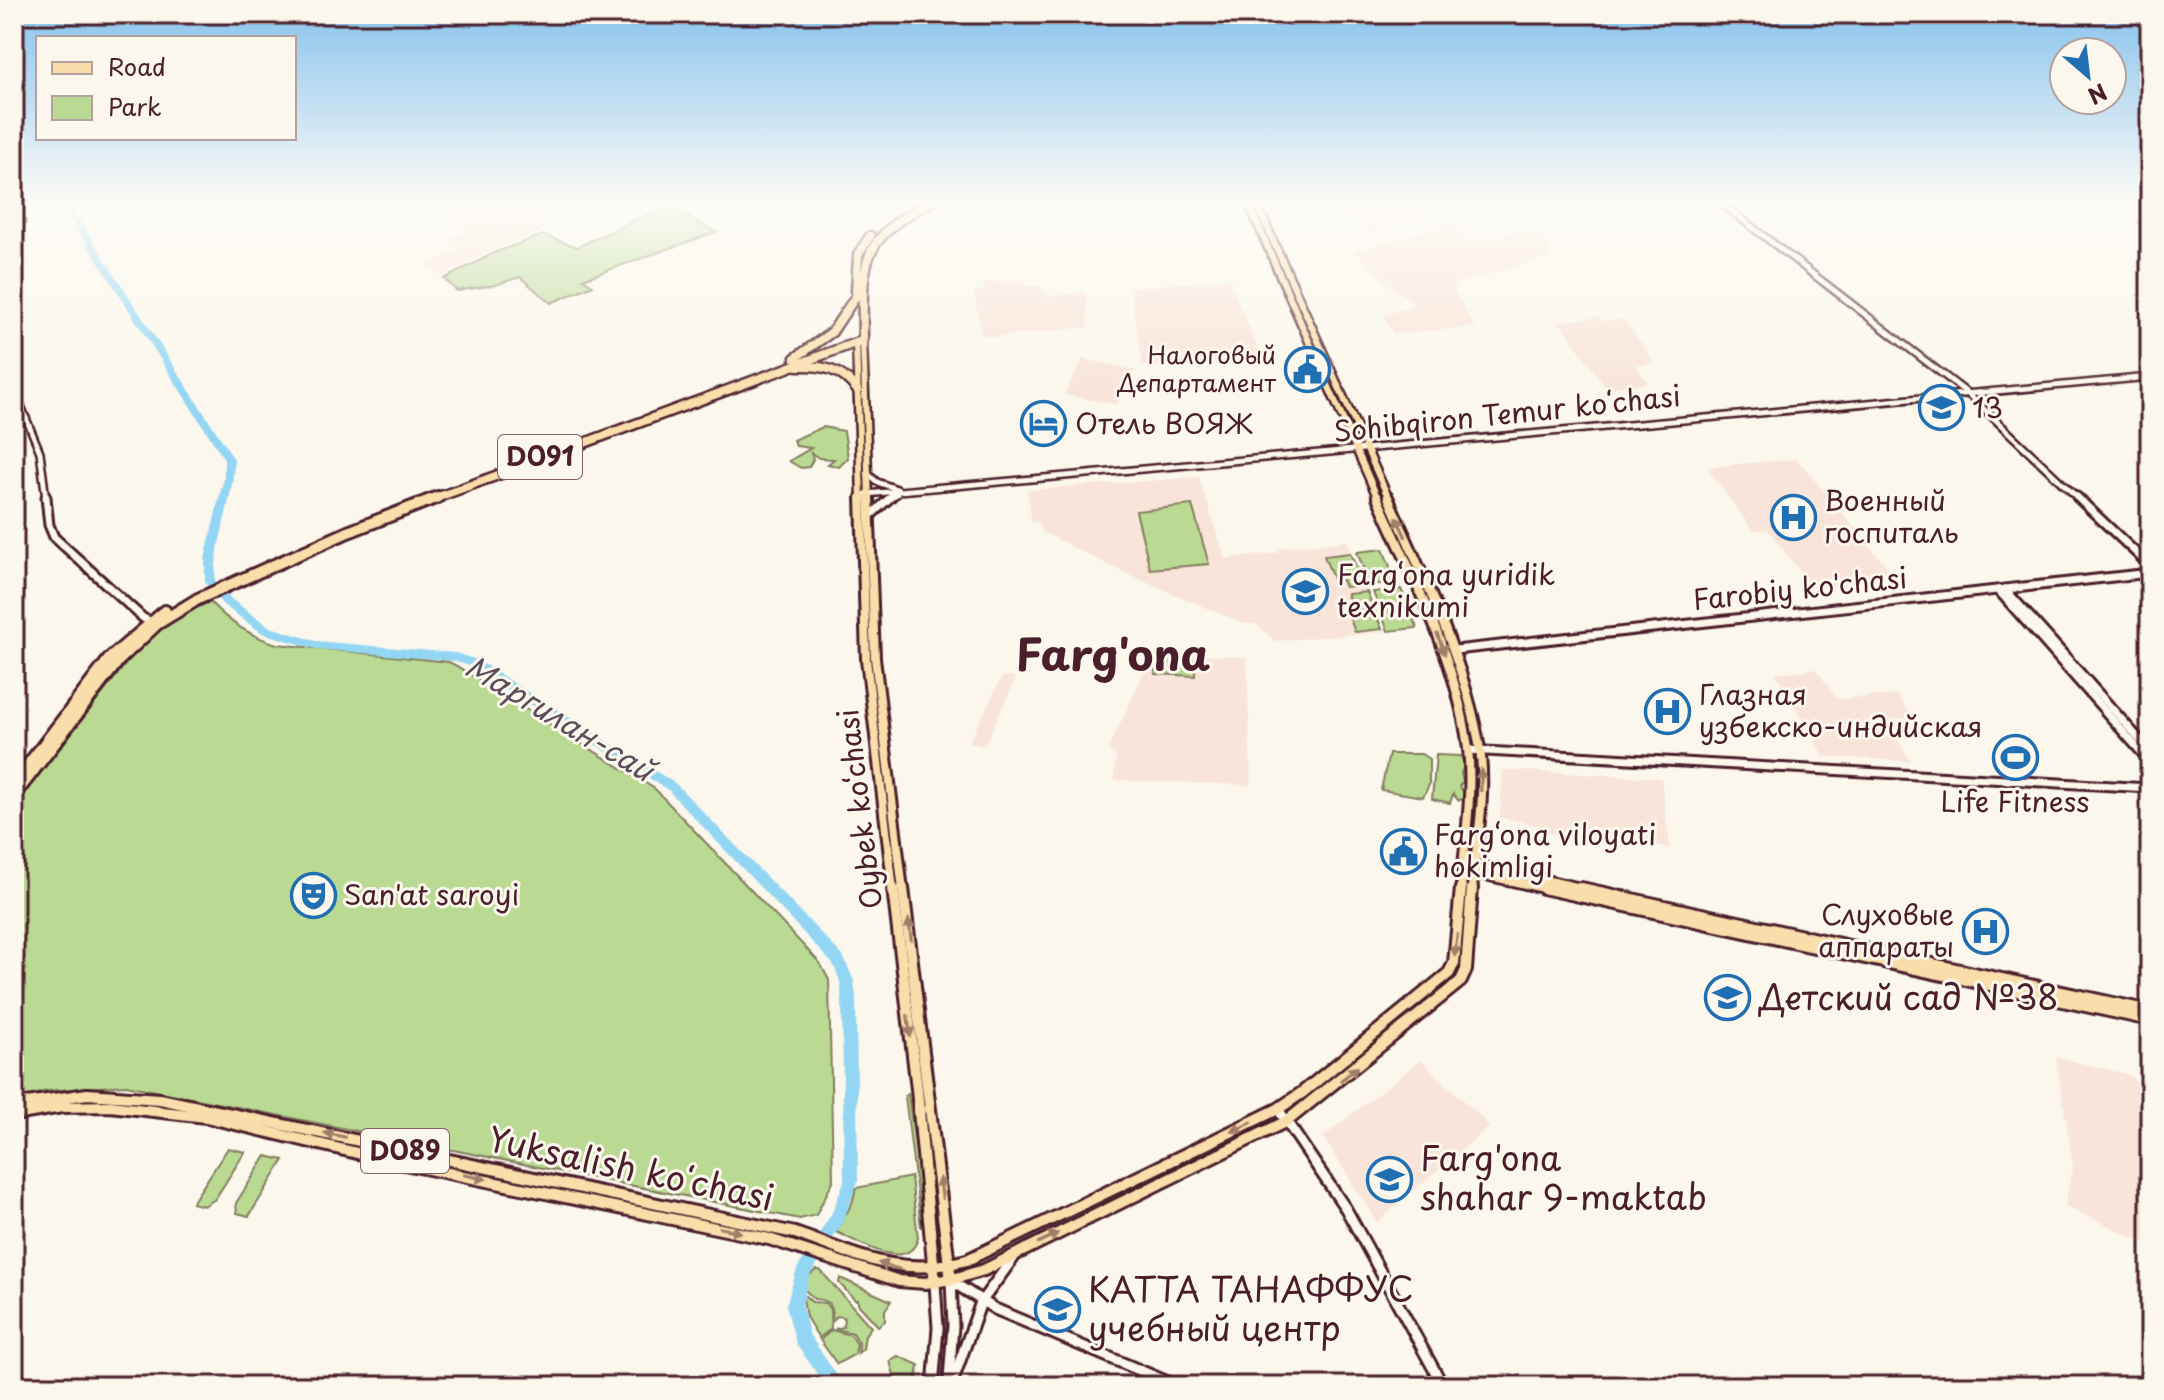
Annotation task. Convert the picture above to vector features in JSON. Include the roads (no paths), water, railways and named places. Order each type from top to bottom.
[{"type":"highway","points":[[856,265],[860,339]]},
{"type":"highway","points":[[860,339],[864,265]]},
{"type":"highway","name":"D091","points":[[782,366],[822,341],[840,324],[856,296]]},
{"type":"highway","name":"D091","points":[[14,783],[110,658],[153,623],[196,596],[410,502],[860,339]]},
{"type":"highway","points":[[782,366],[836,369],[849,378],[857,390]]},
{"type":"highway","name":"D091","points":[[14,796],[119,660],[153,623]]},
{"type":"main road","points":[[1276,265],[1443,648],[1468,750],[1459,921],[1454,963],[1449,973],[1461,981],[1466,970],[1476,869],[1480,751],[1455,650],[1284,265]]},
{"type":"main road","points":[[1802,265],[1967,393],[2150,566]]},
{"type":"main road","name":"Oybek ko‘chasi","points":[[860,339],[857,390],[863,494],[866,659],[917,1089],[935,1284]]},
{"type":"main road","name":"Oybek ko‘chasi","points":[[860,339],[867,472],[863,494],[868,519],[875,658],[951,1281]]},
{"type":"main road","name":"Sohibqiron Temur koʻchasi","points":[[863,494],[1357,452],[1541,432],[2150,377]]},
{"type":"main road","points":[[14,389],[40,452],[49,525],[54,537],[153,623]]},
{"type":"main road","points":[[867,472],[884,486],[907,491]]},
{"type":"main road","points":[[868,519],[883,501],[907,491]]},
{"type":"main road","name":"Farobiy ko'chasi","points":[[1455,650],[2150,573]]},
{"type":"main road","points":[[2001,590],[2150,751]]},
{"type":"main road","points":[[2001,590],[2150,762]]},
{"type":"main road","points":[[1468,750],[2150,788]]},
{"type":"main road","points":[[1476,869],[2150,1011]]},
{"type":"main road","points":[[1476,869],[2150,1020]]},
{"type":"main road","name":"Yuksalish koʻchasi","points":[[14,1115],[76,1105],[155,1108],[396,1162],[831,1244],[907,1271],[934,1269],[950,1266],[1278,1109],[1366,1043],[1449,973]]},
{"type":"main road","name":"Yuksalish koʻchasi","points":[[14,1105],[68,1095],[136,1094],[792,1238],[825,1257],[885,1280],[935,1284],[951,1281],[1018,1253],[1287,1121],[1461,981]]},
{"type":"main road","points":[[1278,1109],[1368,1250],[1443,1386]]},
{"type":"main road","points":[[950,1386],[981,1302],[1018,1253]]},
{"type":"main road","points":[[951,1281],[981,1302],[1177,1386]]},
{"type":"main road","points":[[950,1386],[953,1326],[951,1281]]},
{"type":"main road","points":[[933,1386],[938,1328],[935,1284]]},
{"type":"waterway","name":"Маргилан-сай","points":[[104,265],[229,459],[229,477],[210,559],[210,582],[227,602],[266,630],[316,645],[455,657],[473,663],[672,787],[838,960],[847,981],[849,998],[851,1181],[838,1217],[802,1274],[794,1305],[802,1338],[836,1386]]},
{"type":"place","name":"Налоговый Департамент","points":[[1307,370]]},
{"type":"place","name":"13","points":[[1941,408]]},
{"type":"place","name":"Отель ВОЯЖ","points":[[1044,424]]},
{"type":"place","name":"Военный госпиталь","points":[[1793,517]]},
{"type":"place","name":"Farg‘ona yuridik texnikumi","points":[[1306,591]]},
{"type":"place","name":"Глазная узбекско-индийская","points":[[1668,711]]},
{"type":"place","name":"Life Fitness","points":[[2015,758]]},
{"type":"place","name":"Farg‘ona viloyati hokimligi","points":[[1403,851]]},
{"type":"place","name":"San'at saroyi","points":[[313,895]]},
{"type":"place","name":"Слуховые аппараты","points":[[1985,931]]},
{"type":"place","name":"Детский сад №38","points":[[1728,998]]},
{"type":"place","name":"Farg'ona shahar 9-maktab","points":[[1389,1179]]},
{"type":"place","name":"КАТТА ТАНАФФУС учебный центр","points":[[1057,1310]]},
{"type":"district","name":"Farg'ona","points":[[1113,656]]}]
